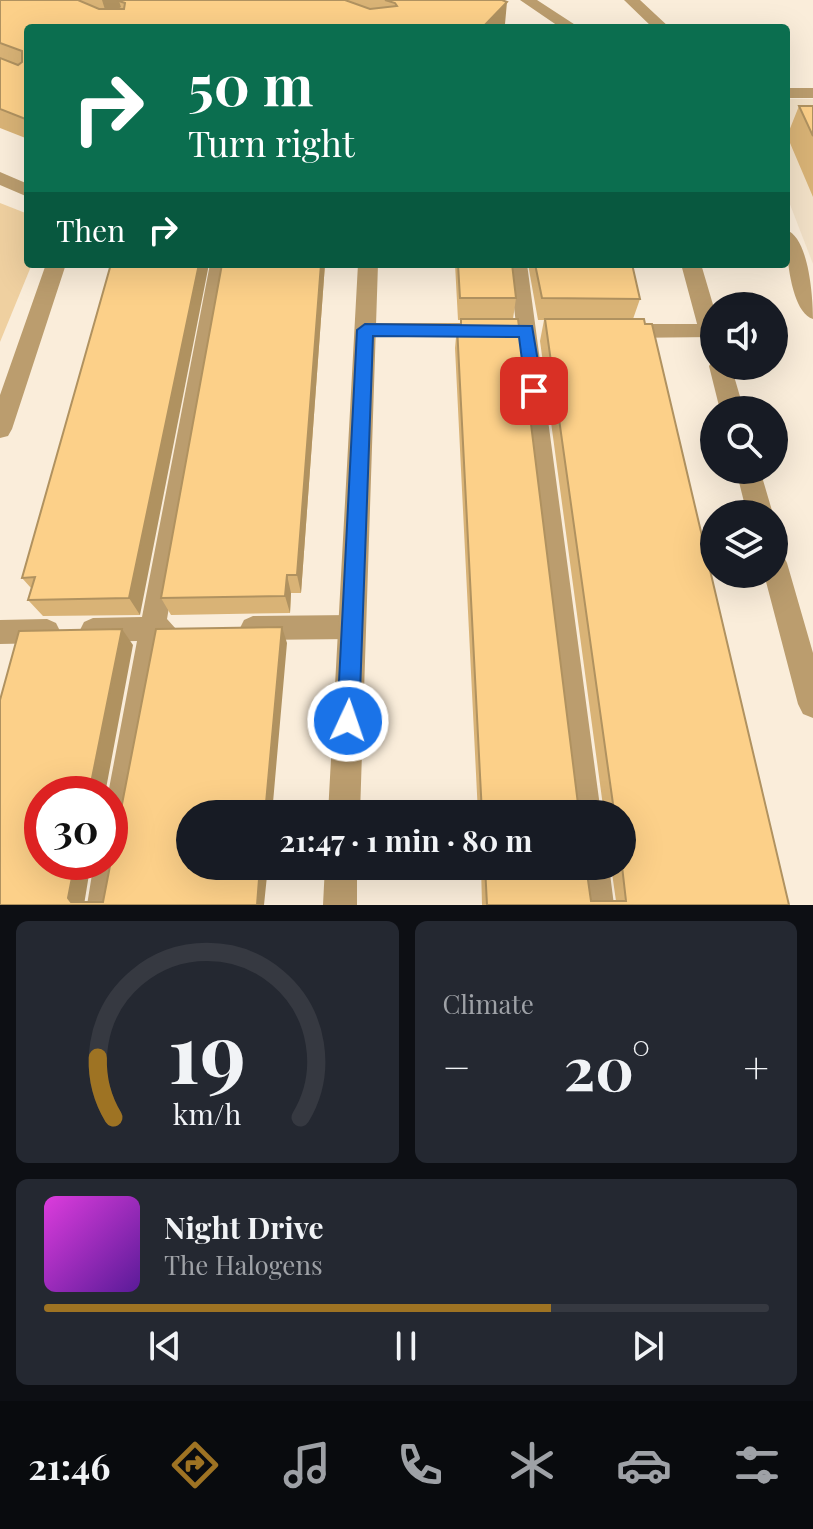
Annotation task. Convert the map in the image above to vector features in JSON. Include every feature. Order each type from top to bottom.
[{"type":"street","points":[[527,0],[566,24]]},
{"type":"street","points":[[631,0],[658,24]]},
{"type":"street","points":[[0,178],[24,189]]},
{"type":"street","points":[[790,248],[813,311]]},
{"type":"street","points":[[0,429],[55,268]]},
{"type":"street","points":[[345,800],[368,268]]},
{"type":"street","points":[[692,268],[700,296]]},
{"type":"street","points":[[781,588],[813,704]]},
{"type":"street","points":[[340,905],[341,880]]},
{"type":"lane","points":[[790,93],[813,93]]},
{"type":"lane","points":[[125,776],[218,268]]},
{"type":"lane","points":[[519,268],[534,331],[585,800]]},
{"type":"lane","points":[[365,330],[534,331]]},
{"type":"lane","points":[[603,331],[700,338]]},
{"type":"lane","points":[[229,628],[352,627]]},
{"type":"lane","points":[[0,632],[182,629]]},
{"type":"lane","points":[[102,905],[106,880]]},
{"type":"lane","points":[[596,880],[599,905]]},
{"type":"shaded area","points":[[790,99],[813,99],[813,264],[790,204]]},
{"type":"shaded area","points":[[0,203],[24,212],[24,268],[30,268],[0,342]]},
{"type":"building","points":[[0,0],[78,0],[99,9],[124,9],[125,3],[121,0],[345,0],[370,9],[397,6],[385,0],[507,2],[486,24],[24,24],[24,118],[0,109],[0,58],[18,65],[22,62],[22,51],[0,43]]},
{"type":"building","points":[[799,106],[813,106],[813,136]]},
{"type":"building","points":[[110,268],[198,268],[129,598],[28,600],[35,577],[22,578]]},
{"type":"building","points":[[221,268],[321,268],[297,575],[287,575],[285,596],[161,598]]},
{"type":"building","points":[[458,268],[512,268],[516,298],[460,298]]},
{"type":"building","points":[[536,268],[633,268],[640,299],[542,298]]},
{"type":"building","points":[[461,319],[518,319],[578,800],[481,800],[457,326],[461,326]]},
{"type":"building","points":[[545,319],[644,319],[645,324],[652,324],[700,528],[700,588],[714,588],[789,905],[487,905],[486,880],[588,880],[591,901],[626,901],[624,880],[636,880],[636,800],[612,800]]},
{"type":"building","points":[[282,627],[266,800],[176,800],[176,880],[259,880],[257,905],[0,905],[0,700],[19,631],[122,629],[92,776],[24,776],[24,880],[72,880],[68,898],[71,902],[103,902],[107,880],[128,880],[127,776],[156,629]]},
{"type":"route","points":[[348,721],[365,330],[527,331],[534,391]]}]
